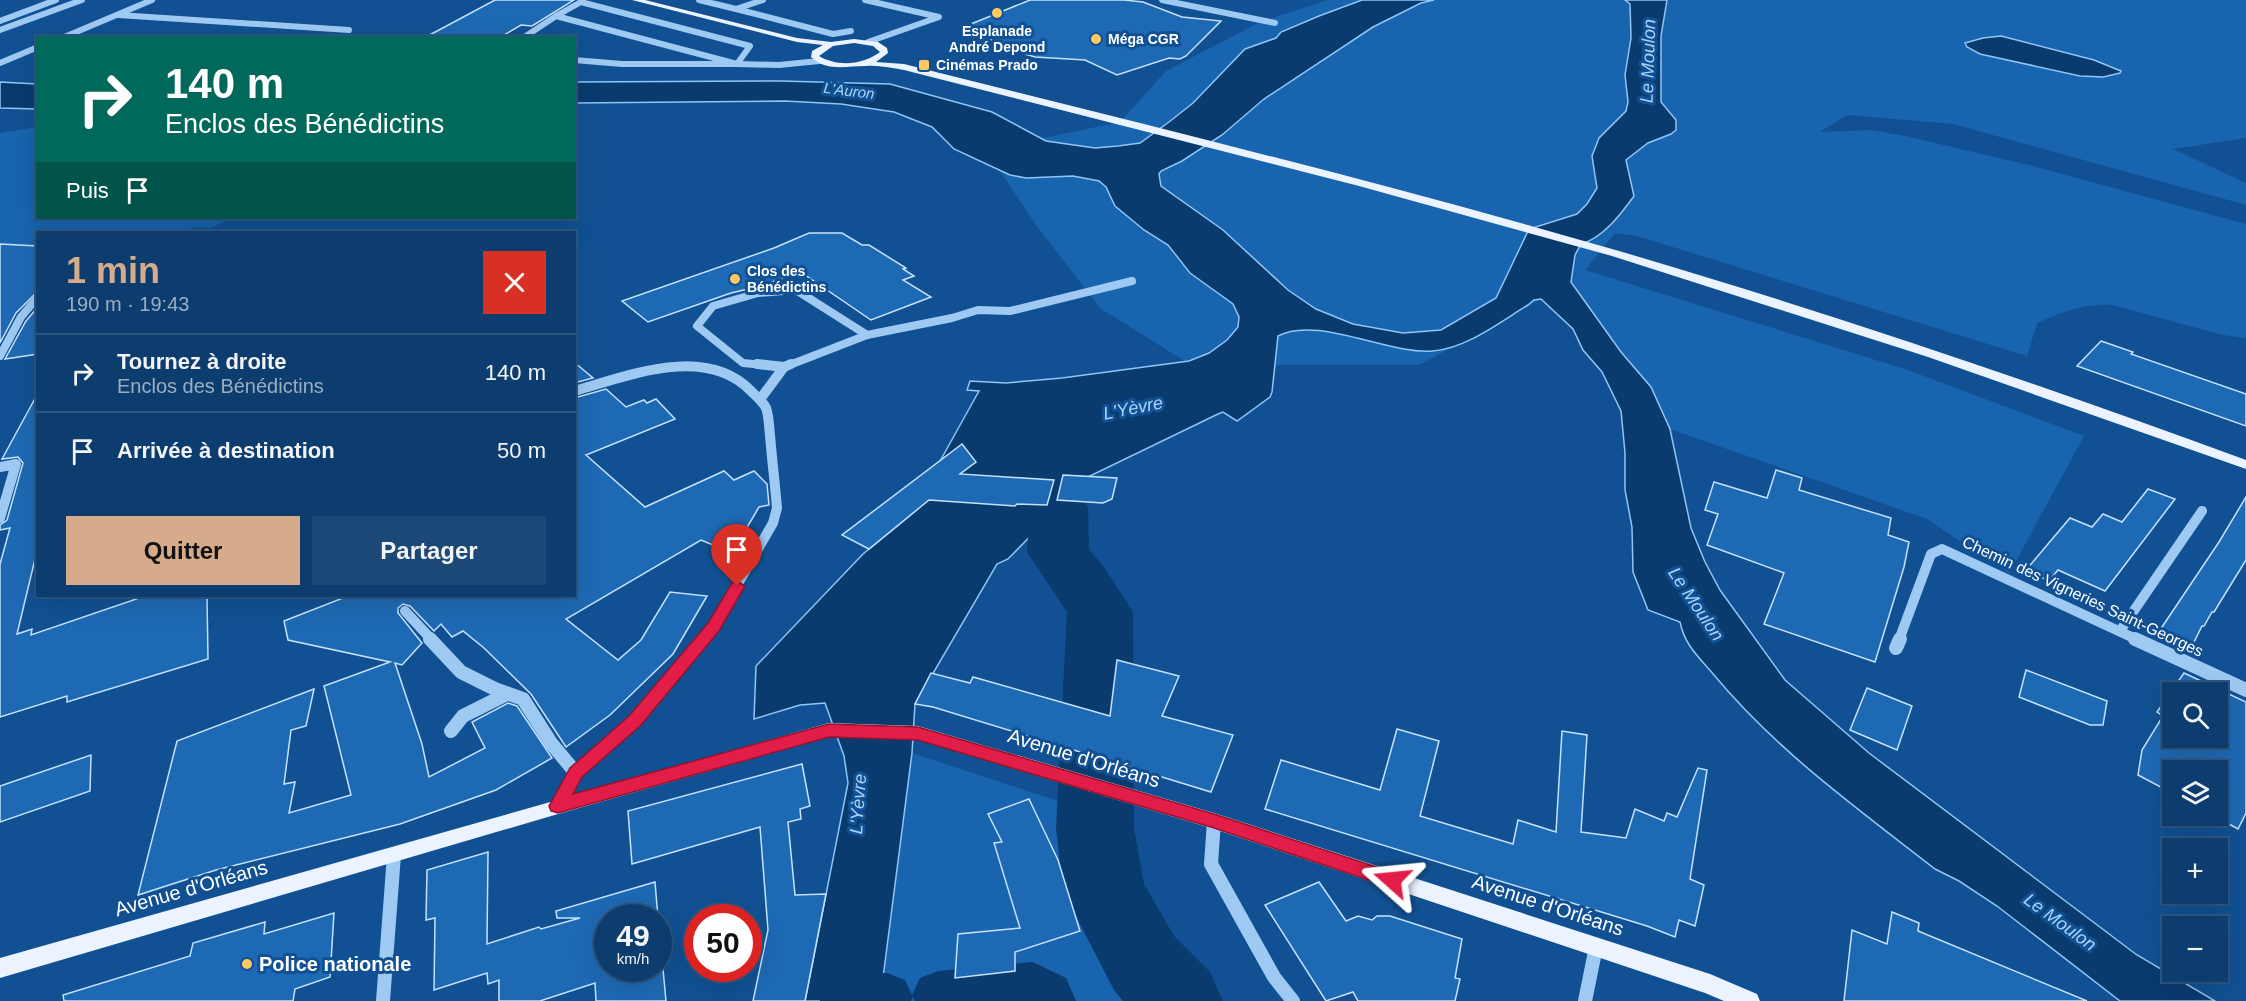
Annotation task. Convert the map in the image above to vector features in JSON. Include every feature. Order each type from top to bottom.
[{"type":"main road","points":[[636,0],[797,40],[831,44],[868,42],[880,46],[884,53],[864,63]]},
{"type":"main road","points":[[797,40],[817,56],[841,65],[864,63],[904,67]]},
{"type":"main road","points":[[817,56],[831,44]]},
{"type":"main road","points":[[880,57],[904,67],[1225,149],[1618,255],[1994,375],[2246,465]]},
{"type":"main road","name":"Avenue d'Orléans","points":[[0,968],[829,730],[918,734],[1071,778],[1214,821],[1710,984],[1749,1001]]},
{"type":"street","points":[[0,21],[56,0]]},
{"type":"street","points":[[0,30],[82,0]]},
{"type":"street","points":[[67,36],[152,0]]},
{"type":"street","points":[[699,0],[833,34],[851,31]]},
{"type":"street","points":[[736,9],[763,0]]},
{"type":"street","points":[[865,0],[939,17],[868,42]]},
{"type":"street","points":[[1162,0],[1275,23]]},
{"type":"street","points":[[526,36],[581,2],[750,46],[737,64]]},
{"type":"street","points":[[118,15],[349,30]]},
{"type":"street","points":[[556,16],[737,64]]},
{"type":"street","points":[[880,46],[896,33]]},
{"type":"street","points":[[2,60],[36,48]]},
{"type":"street","points":[[576,60],[622,64],[778,65],[817,56]]},
{"type":"street","points":[[867,335],[796,290],[758,293],[713,306],[698,326],[743,363],[784,367],[867,335],[952,318],[978,310],[1010,311],[1132,281]]},
{"type":"street","points":[[0,356],[21,317],[36,299]]},
{"type":"street","points":[[558,806],[576,773],[635,720],[713,627],[773,523],[777,508],[767,410],[761,398],[726,371],[701,367],[677,367],[576,390]]},
{"type":"street","points":[[761,398],[784,367]]},
{"type":"street","points":[[0,466],[16,464],[0,518]]},
{"type":"street","points":[[2120,631],[2202,512]]},
{"type":"street","name":"Chemin des Vigneries Saint-Georges","points":[[1896,648],[1931,554],[1942,549],[2246,690]]},
{"type":"street","points":[[405,611],[461,672],[507,694],[523,699],[551,743],[576,773]]},
{"type":"street","points":[[451,731],[463,716],[507,694]]},
{"type":"street","points":[[1214,821],[1211,864],[1274,977],[1293,1001]]},
{"type":"street","points":[[383,1001],[394,855]]},
{"type":"street","points":[[1584,1001],[1596,947]]},
{"type":"shaded area","points":[[1328,0],[2246,0],[2246,138],[2173,149],[2246,183],[2246,205],[1953,124],[1847,115],[1820,132],[1871,130],[1905,136],[2029,165],[2246,224],[2246,338],[2223,335],[2112,305],[2092,305],[2037,323],[2027,356],[1637,236],[1615,233],[1585,270],[1905,369],[2084,436],[2009,574],[1927,519],[1670,429],[1651,387],[1621,352],[1585,303],[1573,282],[1419,365],[1191,365],[1101,309],[1036,225],[986,150],[1120,122],[1166,71],[1260,22]]},
{"type":"shaded area","points":[[36,127],[36,219],[229,219],[211,228],[196,227],[186,231],[36,231],[36,245],[0,244],[0,133]]},
{"type":"shaded area","points":[[912,753],[1064,803],[1105,932],[1131,980],[1147,1001],[880,1001]]},
{"type":"water","points":[[1362,0],[1434,0],[1421,3],[1373,27],[1264,99],[1222,135],[1182,161],[1161,171],[1159,174],[1161,186],[1223,230],[1288,290],[1316,309],[1353,324],[1403,333],[1441,330],[1496,298],[1529,229],[1577,214],[1587,204],[1597,188],[1592,156],[1599,138],[1626,111],[1628,102],[1625,75],[1631,38],[1630,4],[1625,0],[1667,0],[1661,36],[1661,102],[1676,120],[1676,130],[1648,143],[1626,160],[1634,196],[1604,231],[1581,244],[1575,255],[1571,282],[1621,352],[1651,387],[1670,429],[1691,528],[1720,590],[1785,680],[1869,753],[2137,955],[2162,970],[2162,982],[2183,982],[2215,1001],[2120,1001],[1997,906],[1959,881],[1935,869],[1819,778],[1738,703],[1693,651],[1685,638],[1680,622],[1648,610],[1633,572],[1632,527],[1625,490],[1625,453],[1621,411],[1602,372],[1583,350],[1573,329],[1541,299],[1534,300],[1471,340],[1433,351],[1415,351],[1312,330],[1294,331],[1278,336],[1270,397],[1237,421],[1223,412],[1088,477],[1063,475],[1057,500],[1059,507],[1008,559],[997,564],[915,704],[912,753],[880,1001],[805,1001],[848,783],[844,756],[825,703],[800,705],[754,719],[756,666],[863,554],[916,510],[979,391],[967,390],[970,381],[1006,383],[1062,378],[1189,361],[1209,353],[1227,340],[1238,327],[1239,317],[1233,304],[1190,273],[1168,245],[1144,230],[1115,206],[1106,187],[1099,181],[1073,176],[1026,178],[1010,175],[954,149],[932,127],[894,112],[841,104],[785,101],[576,103],[576,82],[781,81],[890,84],[992,112],[1046,141],[1095,148],[1140,143],[1193,103],[1245,49],[1276,38],[1281,32]]},
{"type":"water","points":[[2001,36],[2094,60],[2121,71],[2103,77],[2080,76],[1980,54],[1967,47],[1965,43]]},
{"type":"water","points":[[0,82],[36,84],[36,109],[0,108]]},
{"type":"water","points":[[1064,803],[1115,823],[1116,865],[1146,940],[1192,1001],[1147,1001],[1131,980],[1117,957],[1095,906]]},
{"type":"building","points":[[495,0],[574,0],[532,26],[521,25],[502,36],[428,36]]},
{"type":"building","name":"Méga CGR","points":[[1030,0],[1143,2],[1182,17],[1221,21],[1186,56],[1180,59],[1169,58],[1117,75],[1085,60],[1035,57],[1014,51],[995,43],[971,24]]},
{"type":"building","name":"Clos des Bénédictins","points":[[809,233],[842,233],[862,245],[869,245],[906,268],[903,269],[914,276],[903,280],[931,297],[871,320],[805,275],[792,275],[731,293],[648,322],[622,301],[774,248]]},
{"type":"building","points":[[0,244],[36,246],[36,293],[16,313],[0,343]]},
{"type":"building","points":[[36,309],[36,354],[5,359],[26,321]]},
{"type":"building","points":[[2101,341],[2133,352],[2131,354],[2246,394],[2246,426],[2077,366]]},
{"type":"building","points":[[576,364],[593,378],[576,382]]},
{"type":"building","points":[[606,389],[626,407],[644,400],[647,403],[656,399],[675,419],[586,455],[645,507],[724,471],[734,480],[754,471],[767,484],[769,505],[759,507],[732,553],[701,540],[566,619],[618,660],[641,640],[670,592],[707,596],[673,654],[610,715],[566,747],[531,694],[484,648],[463,631],[452,637],[441,624],[434,631],[410,606],[403,604],[398,608],[398,613],[422,643],[402,665],[395,663],[422,744],[429,777],[485,748],[472,722],[508,703],[517,706],[552,758],[496,790],[400,824],[216,870],[138,895],[177,741],[314,689],[306,726],[291,730],[284,784],[295,782],[289,813],[351,795],[324,686],[390,662],[288,640],[284,621],[345,597],[576,597],[576,397]]},
{"type":"building","points":[[36,397],[36,559],[17,634],[32,629],[31,635],[142,597],[207,597],[208,659],[67,702],[67,696],[0,717],[0,564],[10,528],[0,530],[0,525],[7,520],[23,463],[18,457],[2,459]]},
{"type":"building","points":[[962,444],[976,462],[960,474],[1054,480],[1047,505],[1017,504],[1015,506],[929,500],[869,549],[842,535]]},
{"type":"building","points":[[1776,470],[1802,478],[1799,490],[1891,518],[1888,535],[1909,542],[1904,567],[1875,662],[1764,624],[1784,573],[1707,545],[1718,514],[1705,510],[1714,482],[1767,498]]},
{"type":"building","points":[[1063,475],[1117,478],[1112,499],[1103,503],[1057,500]]},
{"type":"building","points":[[2148,489],[2175,499],[2105,591],[2058,570],[2049,581],[2026,570],[2070,518],[2092,527],[2103,514],[2122,522]]},
{"type":"building","points":[[2246,497],[2246,560],[2214,612],[2202,626],[2191,648],[2158,633],[2219,542]]},
{"type":"building","points":[[1117,660],[1179,676],[1162,716],[1233,735],[1211,792],[933,707],[915,704],[931,673],[970,683],[973,677],[1110,716]]},
{"type":"building","points":[[2026,670],[2107,701],[2103,725],[2090,725],[2019,697]]},
{"type":"building","points":[[2184,673],[2203,682],[2178,682]]},
{"type":"building","points":[[1867,688],[1912,706],[1897,750],[1850,730]]},
{"type":"building","points":[[2228,694],[2246,702],[2246,813],[2238,829],[2228,824],[2228,760],[2162,760],[2162,788],[2138,775],[2142,750],[2162,718],[2162,748],[2228,748]]},
{"type":"building","points":[[2162,705],[2162,715],[2157,712]]},
{"type":"building","points":[[1397,729],[1439,741],[1420,816],[1513,844],[1518,820],[1556,832],[1562,731],[1587,735],[1581,832],[1626,838],[1635,809],[1664,821],[1667,813],[1677,817],[1698,768],[1707,770],[1690,879],[1704,885],[1695,926],[1679,920],[1675,937],[1647,926],[1265,809],[1281,760],[1380,790]]},
{"type":"building","points":[[91,755],[90,791],[0,822],[0,786]]},
{"type":"building","points":[[802,764],[810,806],[800,809],[801,819],[788,822],[795,895],[826,894],[805,1001],[753,1001],[757,982],[762,982],[762,958],[768,930],[760,827],[632,864],[628,811]]},
{"type":"building","points":[[1029,799],[1058,860],[1080,931],[1015,952],[1015,971],[955,978],[958,934],[1020,928],[994,843],[1002,842],[988,814]]},
{"type":"building","points":[[488,852],[487,944],[539,927],[541,929],[580,918],[557,918],[556,911],[655,882],[657,904],[594,904],[594,982],[664,982],[666,1001],[596,1001],[595,983],[540,1001],[499,1001],[499,980],[488,984],[487,973],[434,990],[435,918],[426,920],[427,870]]},
{"type":"building","points":[[1319,882],[1346,921],[1358,916],[1372,920],[1377,916],[1390,916],[1462,939],[1455,978],[1460,979],[1455,1001],[1358,1001],[1353,992],[1326,1001],[1265,905]]},
{"type":"building","points":[[1892,912],[1919,923],[1918,931],[2087,1001],[1844,1001],[1852,930],[1887,944]]},
{"type":"building","name":"Police nationale","points":[[334,913],[330,977],[295,989],[293,1001],[64,1001],[63,995],[190,956],[193,943],[265,922],[264,934]]},
{"type":"waterway","points":[[1020,443],[1059,507],[1058,552],[1082,582],[1100,612],[1095,828],[1104,891],[1144,963],[1179,1001]]},
{"type":"waterway","points":[[938,995],[1033,986],[1048,995],[1050,1001]]},
{"type":"waterway","points":[[844,996],[887,997]]},
{"type":"place","name":"Esplanade André Depond","points":[[997,13]]},
{"type":"place","name":"Méga CGR","points":[[1096,39]]},
{"type":"place","name":"Cinémas Prado","points":[[924,65]]},
{"type":"place","name":"Clos des Bénédictins","points":[[735,279]]},
{"type":"place","name":"Police nationale","points":[[247,964]]},
{"type":"route","points":[[737,586],[713,627],[635,720],[576,773],[558,806],[829,730],[918,734],[1214,821],[1392,880]]},
{"type":"water label","name":"Le Moulon","points":[[1648,61]]},
{"type":"water label","name":"L'Auron","points":[[849,91]]},
{"type":"water label","name":"L'Yèvre","points":[[1133,408]]},
{"type":"water label","name":"Le Moulon","points":[[1696,604]]},
{"type":"water label","name":"L'Yèvre","points":[[858,804]]},
{"type":"water label","name":"Le Moulon","points":[[2060,922]]}]
